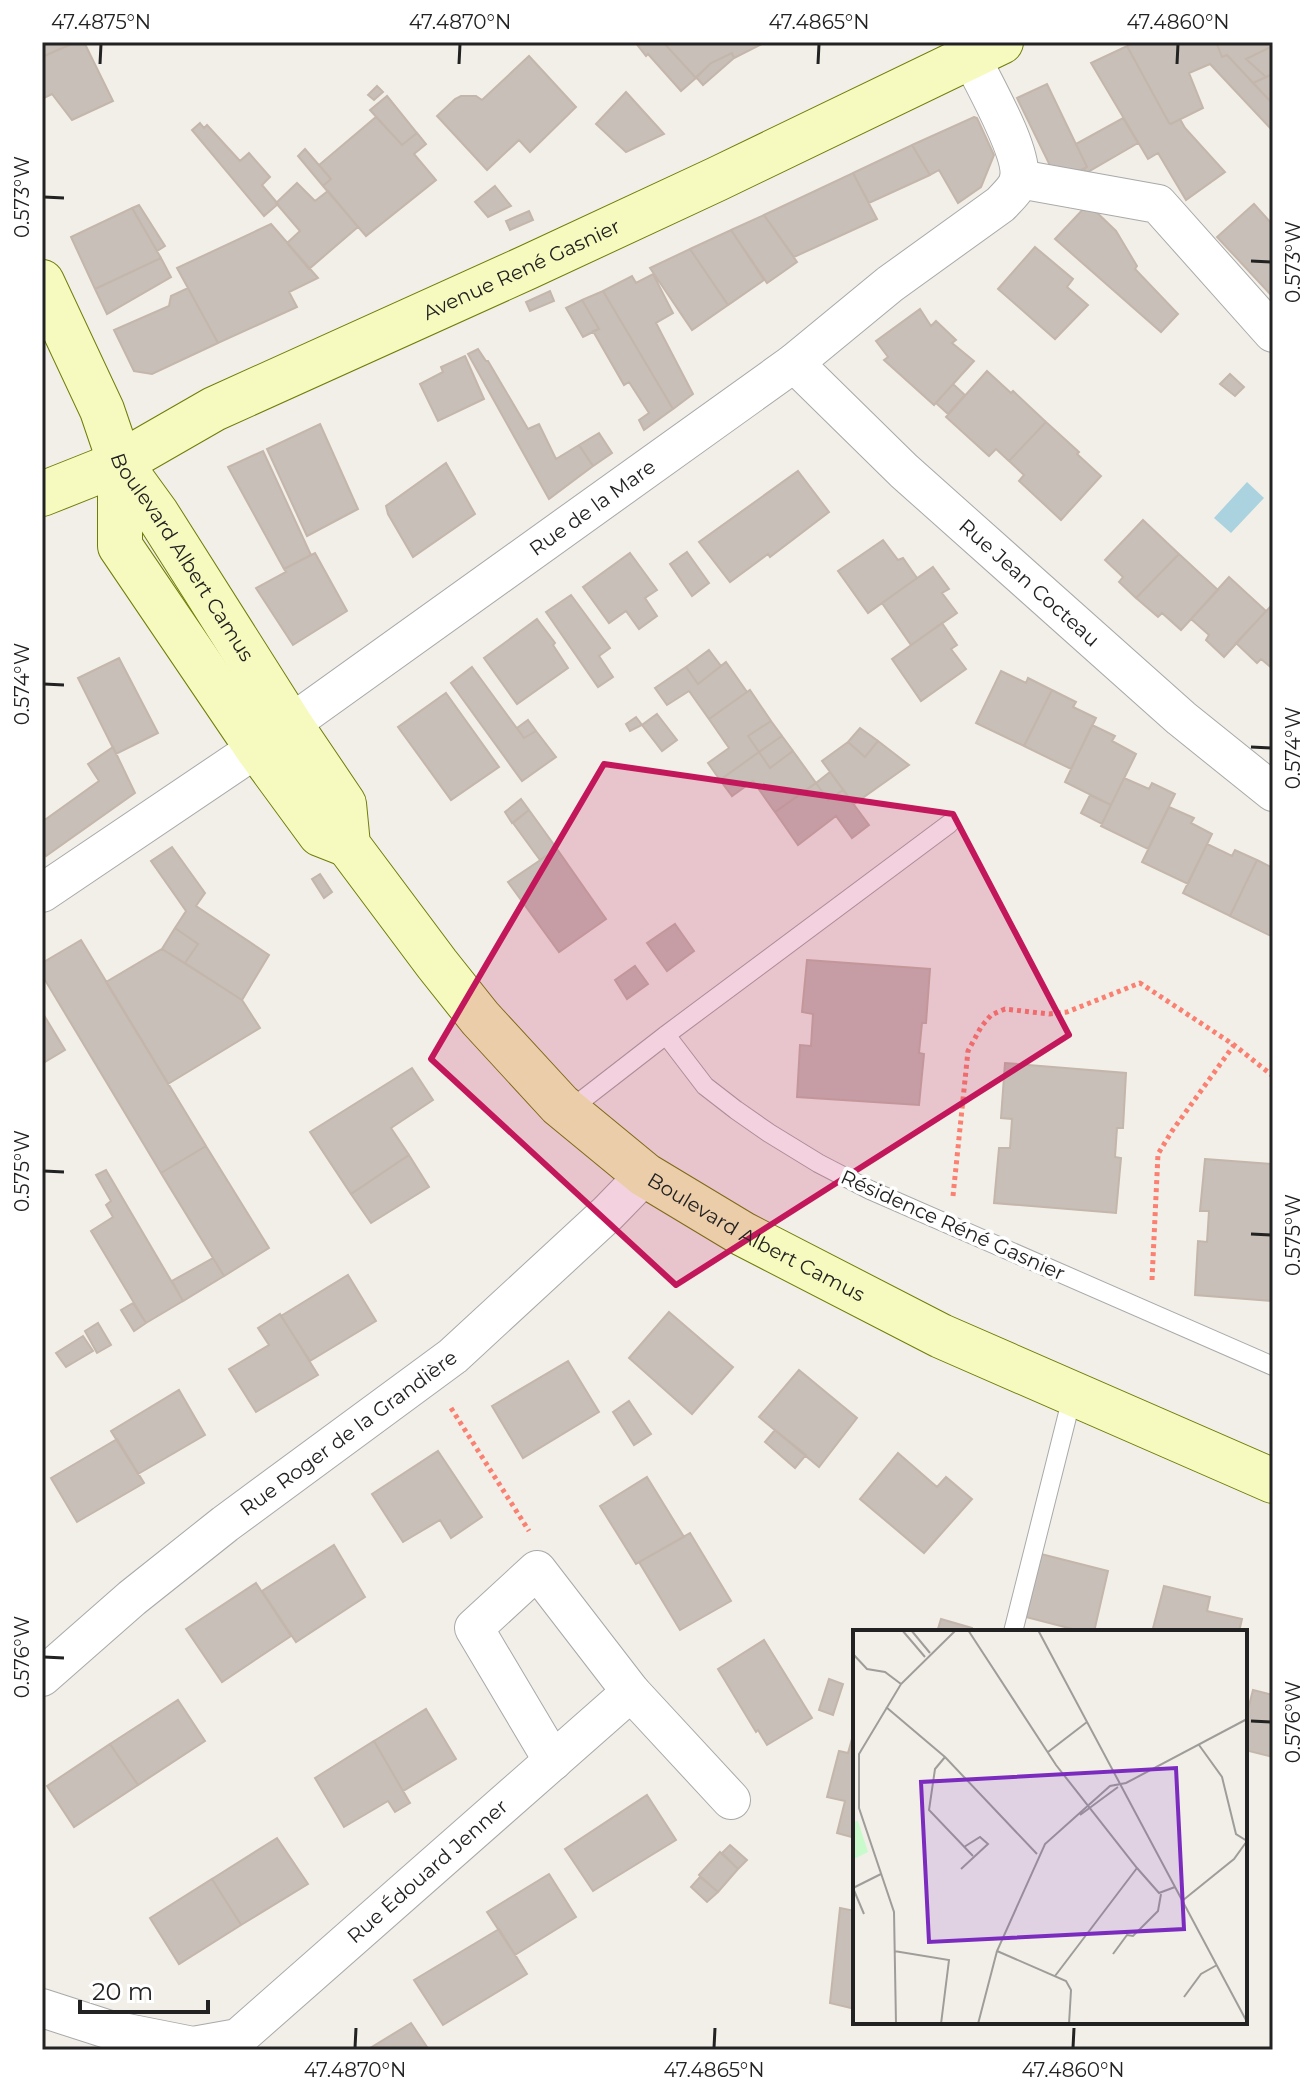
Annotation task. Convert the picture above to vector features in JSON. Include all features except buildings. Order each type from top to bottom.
[{"type":"main road","name":"Avenue René Gasnier","points":[[42,494],[120,463],[214,409],[528,267],[986,49]]},
{"type":"main road","name":"Boulevard Albert Camus","points":[[42,282],[102,410],[120,463],[120,546],[273,736],[344,804],[348,845],[480,1018],[539,1083],[645,1175],[743,1234],[941,1336],[1273,1481]]},
{"type":"street","points":[[986,49],[1018,162],[1019,179],[1158,204],[1273,333]]},
{"type":"street","name":"Rue de la Mare","points":[[42,893],[273,736],[794,363],[890,284],[1001,204],[1019,179]]},
{"type":"street","name":"Rue Jean Cocteau","points":[[794,363],[904,471],[1181,718],[1273,792]]},
{"type":"street","name":"Rue Roger de la Grandière","points":[[42,1677],[132,1598],[213,1533],[453,1356],[645,1175]]},
{"type":"street","points":[[553,1761],[474,1628],[537,1570],[631,1692],[731,1800]]},
{"type":"street","name":"Rue Édouard Jenner","points":[[42,2008],[107,2029],[193,2046],[238,2038],[631,1692]]},
{"type":"lane","points":[[568,1111],[949,824]]},
{"type":"lane","name":"Résidence Réné Gasnier","points":[[666,1035],[705,1086],[769,1133],[818,1163],[870,1190],[1273,1366]]},
{"type":"lane","points":[[1014,1630],[1073,1393]]},
{"type":"path","points":[[953,1202],[968,1051],[991,1015],[1005,1009],[1049,1014],[1067,1012],[1140,983],[1234,1045],[1273,1076]]},
{"type":"path","points":[[1152,1290],[1158,1154],[1234,1045]]},
{"type":"path","points":[[445,1397],[532,1536]]},
{"type":"highlighted area","points":[[604,764],[953,814],[1069,1035],[676,1285],[431,1059]]},
{"type":"water","points":[[1247,482],[1264,498],[1231,533],[1214,518]]}]
